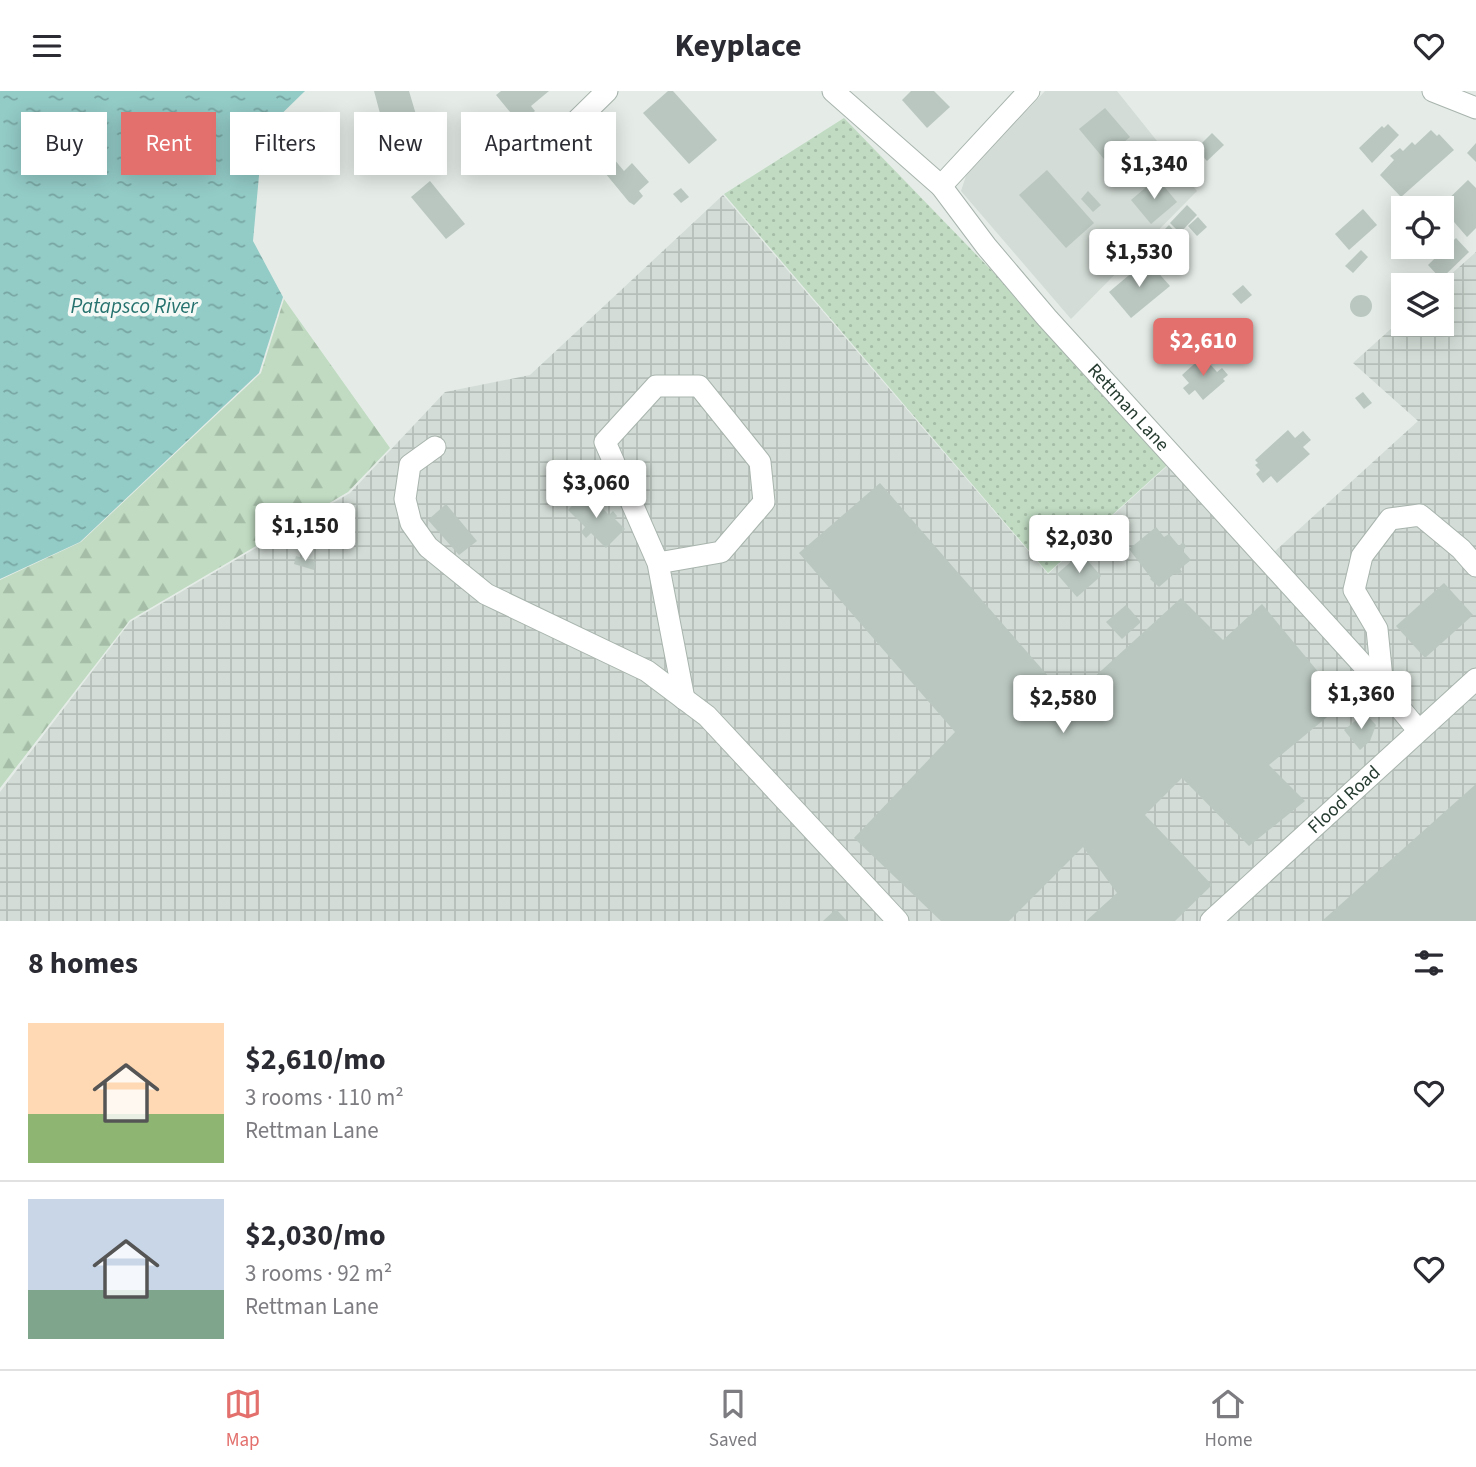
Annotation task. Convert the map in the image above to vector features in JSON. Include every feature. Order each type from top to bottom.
[{"type":"street","points":[[586,112],[607,91]]},
{"type":"street","name":"Rettman Lane","points":[[833,91],[941,186],[986,246],[1047,318],[1418,730]]},
{"type":"street","points":[[941,186],[1029,91]]},
{"type":"street","points":[[1433,91],[1476,108]]},
{"type":"street","points":[[658,563],[721,552],[764,502],[760,462],[699,386],[656,386],[605,442],[658,563],[684,699]]},
{"type":"street","points":[[435,447],[410,465],[405,499],[411,523],[428,547],[486,594],[647,671],[707,716],[898,921]]},
{"type":"street","points":[[1383,688],[1377,629],[1353,590],[1362,555],[1390,519],[1420,515],[1461,549],[1476,566]]},
{"type":"street","name":"Flood Road","points":[[1211,921],[1476,679]]},
{"type":"shaded area","points":[[1045,91],[1117,91],[1197,191],[1071,319],[961,191],[966,176]]},
{"type":"shaded area","points":[[723,195],[1048,574],[1175,459],[1263,562],[1418,421],[1353,363],[1391,329],[1391,336],[1454,336],[1452,273],[1476,252],[1476,921],[0,921],[0,792],[130,622],[350,493],[445,392],[530,375]]},
{"type":"green space","points":[[844,118],[1174,459],[1048,573],[724,194]]},
{"type":"green space","points":[[284,299],[390,448],[348,492],[130,620],[0,788],[0,580],[81,542],[261,373]]},
{"type":"water","name":"Patapsco River","points":[[0,91],[305,91],[283,112],[230,112],[230,175],[259,175],[253,241],[283,297],[259,373],[80,542],[0,579]]},
{"type":"building","points":[[374,91],[409,91],[415,112],[380,112]]},
{"type":"building","points":[[501,91],[549,91],[531,106],[534,112],[510,112],[496,95]]},
{"type":"building","points":[[668,91],[673,91],[717,140],[689,164],[643,113]]},
{"type":"building","points":[[911,91],[934,91],[950,107],[927,128],[902,100]]},
{"type":"building","points":[[1105,108],[1130,137],[1104,159],[1079,129]]},
{"type":"building","points":[[1388,124],[1399,135],[1372,163],[1359,148],[1382,126],[1384,128]]},
{"type":"building","points":[[1431,130],[1437,136],[1439,134],[1454,150],[1400,196],[1380,175],[1394,160],[1390,156],[1400,148],[1403,151],[1412,142],[1415,145]]},
{"type":"building","points":[[1212,133],[1224,145],[1207,161],[1196,149]]},
{"type":"building","points":[[1476,143],[1476,162],[1467,153]]},
{"type":"building","points":[[616,162],[624,171],[632,163],[649,182],[639,191],[643,196],[634,205],[607,175],[616,175]]},
{"type":"building","points":[[1047,170],[1094,223],[1066,248],[1019,195]]},
{"type":"building","points":[[1157,178],[1177,202],[1151,224],[1131,200]]},
{"type":"building","points":[[1468,180],[1476,188],[1476,228],[1467,237],[1454,222],[1454,196],[1451,196]]},
{"type":"building","points":[[430,181],[465,224],[446,239],[411,197]]},
{"type":"building","points":[[681,188],[689,197],[681,203],[673,194]]},
{"type":"building","points":[[1088,191],[1101,205],[1093,212],[1081,199]]},
{"type":"building","points":[[1187,205],[1197,215],[1180,233],[1170,223]]},
{"type":"building","points":[[1363,209],[1377,225],[1349,250],[1335,234]]},
{"type":"building","points":[[1198,217],[1207,227],[1197,236],[1188,226]]},
{"type":"building","points":[[1169,225],[1176,233],[1165,244],[1158,236]]},
{"type":"building","points":[[1456,238],[1469,252],[1447,273],[1435,273],[1428,265],[1434,259],[1454,259]]},
{"type":"building","points":[[1361,250],[1368,257],[1353,273],[1345,266]]},
{"type":"building","points":[[1147,260],[1170,286],[1131,318],[1109,292]]},
{"type":"building","points":[[1243,285],[1252,295],[1241,304],[1232,294]]},
{"type":"building","points":[[1357,295],[1365,295],[1372,302],[1372,310],[1365,317],[1357,317],[1350,310],[1350,302]]},
{"type":"building","points":[[1203,356],[1217,372],[1222,368],[1228,375],[1223,379],[1225,381],[1203,400],[1195,390],[1189,395],[1183,388],[1189,383],[1182,375]]},
{"type":"building","points":[[1363,392],[1372,403],[1364,409],[1355,398]]},
{"type":"building","points":[[1288,430],[1295,438],[1303,431],[1311,440],[1303,447],[1310,454],[1277,483],[1271,476],[1263,483],[1256,474],[1260,470],[1255,465],[1258,463],[1255,460]]},
{"type":"building","points":[[880,483],[1069,700],[1181,598],[1223,640],[1262,604],[1344,703],[1269,765],[1305,801],[1249,846],[1182,778],[1145,815],[1212,885],[1175,921],[1086,921],[1117,893],[1083,847],[1009,921],[941,921],[854,838],[955,732],[799,553]]},
{"type":"building","points":[[586,491],[609,515],[613,511],[617,516],[615,519],[625,529],[606,548],[591,533],[586,538],[581,532],[585,527],[568,510]]},
{"type":"building","points":[[446,504],[477,541],[459,555],[428,520]]},
{"type":"building","points":[[1156,527],[1164,537],[1169,534],[1179,546],[1183,542],[1186,546],[1183,551],[1191,560],[1180,569],[1182,572],[1177,575],[1175,573],[1159,587],[1150,579],[1129,549]]},
{"type":"building","points":[[1081,553],[1101,576],[1077,597],[1057,574]]},
{"type":"building","points":[[296,556],[316,562],[314,570],[294,564]]},
{"type":"building","points":[[1444,583],[1473,615],[1425,658],[1396,626]]},
{"type":"building","points":[[1126,605],[1141,622],[1122,639],[1106,622]]},
{"type":"building","points":[[1365,713],[1376,725],[1370,741],[1360,750],[1344,730]]},
{"type":"building","points":[[1476,784],[1476,921],[1322,921]]},
{"type":"building","points":[[836,909],[847,921],[823,921]]}]
